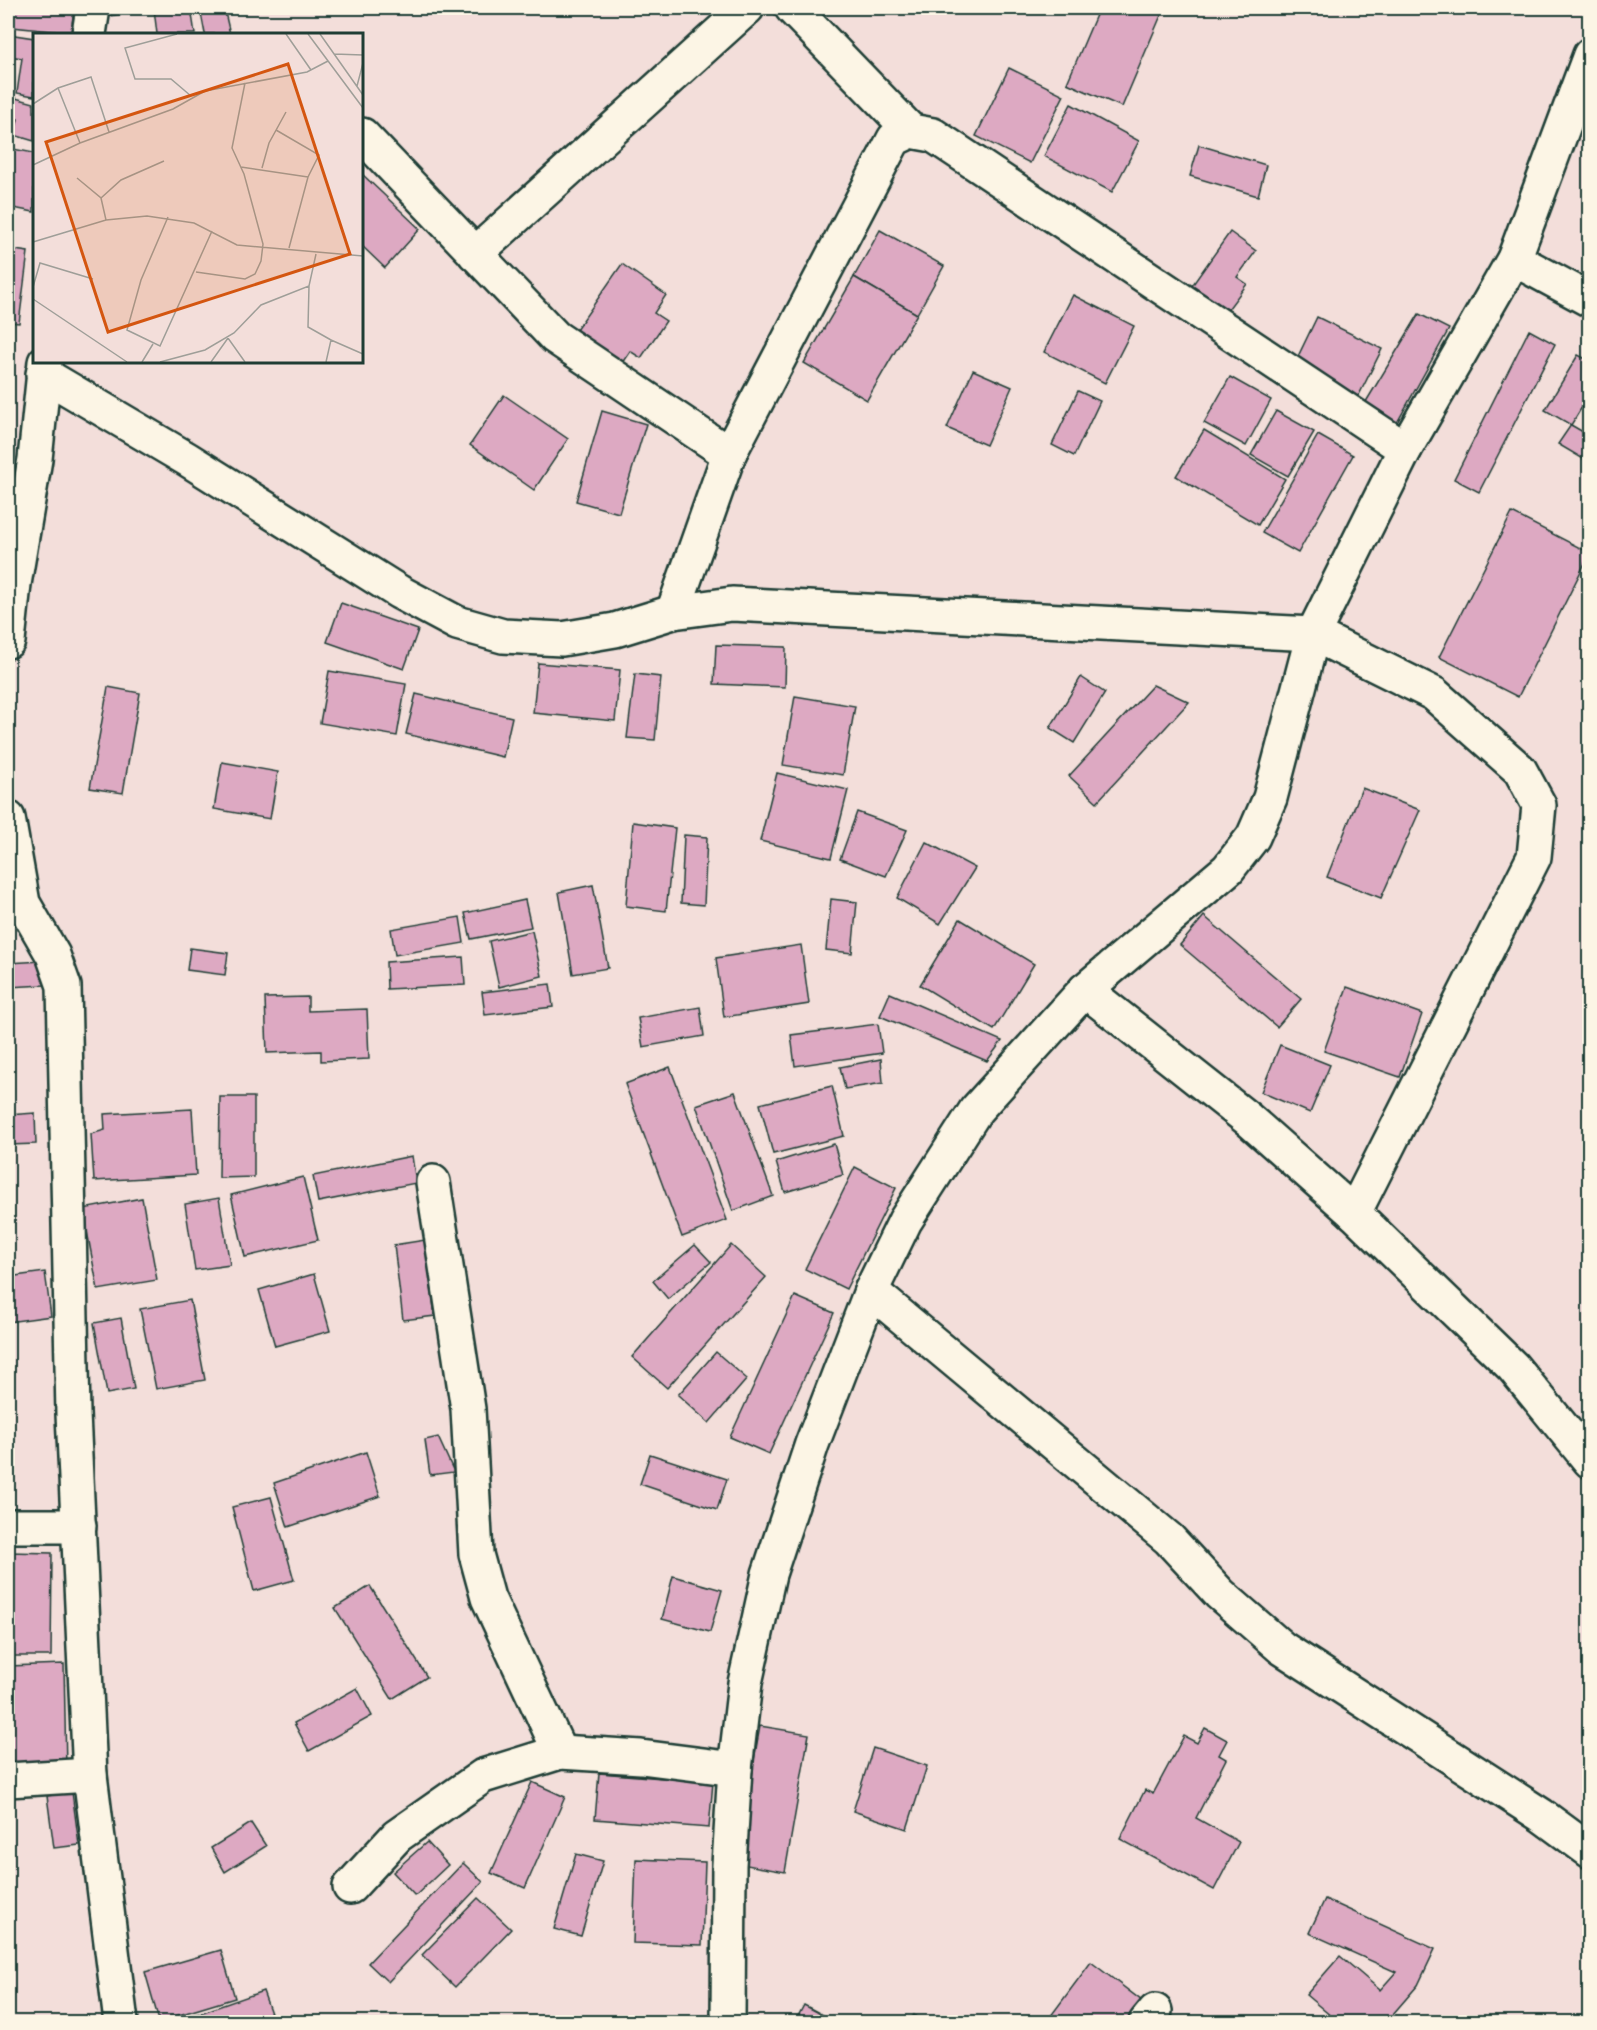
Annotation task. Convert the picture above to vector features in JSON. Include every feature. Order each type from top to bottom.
[{"type":"street","points":[[89,33],[93,8]]},
{"type":"street","points":[[475,254],[747,8]]},
{"type":"street","points":[[792,8],[911,131]]},
{"type":"street","points":[[728,2022],[729,1865],[735,1769],[745,1683],[768,1574],[812,1444],[871,1291],[905,1221],[976,1110],[1085,990],[1228,869],[1253,837],[1270,798],[1313,634],[1405,449],[1514,259],[1590,55]]},
{"type":"street","points":[[673,612],[729,454],[894,139],[911,131],[933,135],[1405,449]]},
{"type":"street","points":[[363,136],[555,338],[729,454]]},
{"type":"street","points":[[1514,259],[1590,300]]},
{"type":"street","points":[[8,641],[14,584],[35,459],[44,368],[399,592],[457,623],[503,636],[562,639],[615,630],[673,612],[732,604],[1313,634],[1434,694],[1520,770],[1539,805],[1534,857],[1354,1213]]},
{"type":"street","points":[[8,818],[23,903],[52,956],[64,987],[73,1414],[90,1774],[121,2022]]},
{"type":"street","points":[[1085,990],[1248,1119],[1354,1213],[1513,1367],[1590,1461]]},
{"type":"street","points":[[433,1182],[468,1409],[476,1554],[488,1598],[560,1752]]},
{"type":"street","points":[[871,1291],[1169,1539],[1220,1594],[1282,1648],[1541,1815],[1590,1851]]},
{"type":"street","points":[[8,1526],[79,1526]]},
{"type":"street","points":[[350,1887],[397,1836],[483,1776],[560,1752],[641,1757],[735,1769]]},
{"type":"street","points":[[8,1780],[90,1774]]},
{"type":"building","points":[[14,8],[74,8],[71,33],[12,27]]},
{"type":"building","points":[[110,8],[191,8],[195,33],[157,33],[154,9],[111,16]]},
{"type":"building","points":[[200,8],[224,8],[230,33],[205,33]]},
{"type":"building","points":[[1099,8],[1150,8],[1162,13],[1122,107],[1067,83]]},
{"type":"building","points":[[8,34],[33,38],[33,96],[17,93],[22,58],[8,56]]},
{"type":"building","points":[[1009,68],[1064,95],[1030,163],[976,136]]},
{"type":"building","points":[[8,96],[33,103],[33,141],[14,135],[18,119],[8,116]]},
{"type":"building","points":[[1071,104],[1139,141],[1112,192],[1044,156]]},
{"type":"building","points":[[1199,145],[1266,165],[1258,196],[1190,176]]},
{"type":"building","points":[[8,148],[33,153],[33,212],[8,207]]},
{"type":"building","points":[[363,175],[420,229],[385,268],[363,247]]},
{"type":"building","points":[[880,230],[944,266],[917,314],[854,277]]},
{"type":"building","points":[[1230,232],[1256,251],[1237,277],[1247,284],[1226,312],[1191,287]]},
{"type":"building","points":[[8,249],[28,252],[19,323],[8,322]]},
{"type":"building","points":[[622,264],[666,295],[654,313],[666,321],[641,358],[630,351],[622,363],[576,330]]},
{"type":"building","points":[[854,277],[917,314],[867,400],[804,363]]},
{"type":"building","points":[[1073,295],[1134,326],[1105,383],[1044,352]]},
{"type":"building","points":[[1419,314],[1449,329],[1394,428],[1361,410]]},
{"type":"building","points":[[1317,317],[1382,349],[1355,403],[1291,371]]},
{"type":"building","points":[[1529,330],[1555,344],[1479,492],[1454,479]]},
{"type":"building","points":[[1578,355],[1590,361],[1590,394],[1571,425],[1545,410]]},
{"type":"building","points":[[973,370],[1012,387],[986,445],[947,428]]},
{"type":"building","points":[[1230,377],[1271,400],[1246,446],[1204,423]]},
{"type":"building","points":[[1078,391],[1100,401],[1074,456],[1052,445]]},
{"type":"building","points":[[504,395],[568,439],[534,490],[470,445]]},
{"type":"building","points":[[602,411],[646,424],[619,513],[576,501]]},
{"type":"building","points":[[1276,411],[1314,432],[1288,476],[1251,455]]},
{"type":"building","points":[[1571,425],[1590,436],[1590,463],[1558,444]]},
{"type":"building","points":[[1204,430],[1285,479],[1258,525],[1176,476]]},
{"type":"building","points":[[1318,435],[1353,455],[1298,553],[1262,533]]},
{"type":"building","points":[[1512,513],[1590,553],[1518,697],[1439,657]]},
{"type":"building","points":[[341,603],[418,630],[404,669],[327,642]]},
{"type":"building","points":[[716,645],[786,647],[785,687],[714,684]]},
{"type":"building","points":[[538,663],[620,670],[615,721],[533,713]]},
{"type":"building","points":[[329,671],[406,684],[397,736],[320,723]]},
{"type":"building","points":[[635,674],[661,677],[655,740],[627,738]]},
{"type":"building","points":[[1081,677],[1105,693],[1074,743],[1050,728]]},
{"type":"building","points":[[1153,685],[1189,702],[1097,802],[1069,776]]},
{"type":"building","points":[[108,687],[140,693],[123,793],[90,788]]},
{"type":"building","points":[[416,694],[512,717],[503,757],[406,734]]},
{"type":"building","points":[[795,696],[855,706],[843,775],[783,765]]},
{"type":"building","points":[[222,762],[278,772],[270,819],[214,809]]},
{"type":"building","points":[[777,773],[848,790],[831,858],[760,841]]},
{"type":"building","points":[[1362,788],[1420,810],[1381,898],[1327,877]]},
{"type":"building","points":[[857,812],[907,830],[886,876],[840,859]]},
{"type":"building","points":[[633,822],[675,828],[666,911],[626,906]]},
{"type":"building","points":[[684,835],[707,837],[704,905],[681,903]]},
{"type":"building","points":[[926,842],[975,868],[940,924],[897,898]]},
{"type":"building","points":[[593,885],[608,968],[573,974],[559,892]]},
{"type":"building","points":[[831,899],[857,902],[852,953],[826,950]]},
{"type":"building","points":[[525,900],[531,927],[471,939],[465,913]]},
{"type":"building","points":[[1204,916],[1301,999],[1277,1027],[1180,945]]},
{"type":"building","points":[[460,917],[464,943],[395,955],[391,929]]},
{"type":"building","points":[[960,919],[1034,964],[994,1030],[920,985]]},
{"type":"building","points":[[532,931],[542,976],[499,987],[489,941]]},
{"type":"building","points":[[801,945],[809,1004],[724,1017],[716,958]]},
{"type":"building","points":[[190,948],[228,953],[225,975],[187,970]]},
{"type":"building","points":[[463,957],[465,985],[387,989],[386,962]]},
{"type":"building","points":[[43,961],[45,985],[8,987],[8,963]]},
{"type":"building","points":[[550,984],[553,1007],[485,1015],[482,992]]},
{"type":"building","points":[[1347,987],[1422,1014],[1400,1077],[1324,1051]]},
{"type":"building","points":[[890,993],[1002,1041],[987,1061],[880,1016]]},
{"type":"building","points":[[308,997],[308,1011],[367,1009],[369,1059],[321,1061],[321,1051],[267,1053],[265,998]]},
{"type":"building","points":[[700,1007],[704,1036],[643,1047],[638,1018]]},
{"type":"building","points":[[878,1024],[882,1053],[795,1066],[791,1035]]},
{"type":"building","points":[[1280,1045],[1330,1065],[1310,1113],[1261,1092]]},
{"type":"building","points":[[881,1059],[883,1083],[845,1089],[840,1067]]},
{"type":"building","points":[[670,1067],[727,1220],[682,1237],[625,1084]]},
{"type":"building","points":[[832,1086],[844,1136],[773,1154],[760,1104]]},
{"type":"building","points":[[735,1092],[773,1196],[733,1211],[696,1105]]},
{"type":"building","points":[[220,1097],[254,1097],[254,1177],[219,1178]]},
{"type":"building","points":[[192,1109],[196,1175],[94,1181],[91,1134],[105,1130],[104,1114]]},
{"type":"building","points":[[35,1113],[36,1144],[8,1145],[8,1115]]},
{"type":"building","points":[[834,1144],[843,1175],[785,1192],[776,1162]]},
{"type":"building","points":[[412,1156],[416,1183],[318,1202],[313,1176]]},
{"type":"building","points":[[855,1167],[896,1188],[846,1289],[805,1269]]},
{"type":"building","points":[[303,1177],[318,1240],[245,1257],[231,1195]]},
{"type":"building","points":[[142,1198],[157,1280],[98,1290],[83,1209]]},
{"type":"building","points":[[219,1198],[230,1265],[195,1270],[185,1204]]},
{"type":"building","points":[[425,1240],[435,1316],[403,1320],[394,1245]]},
{"type":"building","points":[[695,1245],[711,1262],[668,1299],[653,1281]]},
{"type":"building","points":[[731,1245],[766,1277],[667,1388],[632,1357]]},
{"type":"building","points":[[45,1272],[51,1316],[8,1322],[8,1277]]},
{"type":"building","points":[[314,1274],[330,1331],[275,1346],[259,1290]]},
{"type":"building","points":[[795,1296],[834,1313],[769,1454],[730,1437]]},
{"type":"building","points":[[190,1300],[205,1380],[156,1389],[140,1309]]},
{"type":"building","points":[[121,1318],[134,1389],[107,1394],[94,1323]]},
{"type":"building","points":[[716,1352],[747,1379],[709,1423],[678,1395]]},
{"type":"building","points":[[438,1437],[454,1472],[430,1475],[425,1440]]},
{"type":"building","points":[[366,1452],[380,1496],[288,1527],[274,1483]]},
{"type":"building","points":[[650,1454],[727,1479],[717,1510],[640,1484]]},
{"type":"building","points":[[271,1497],[294,1580],[254,1591],[232,1507]]},
{"type":"building","points":[[8,1552],[52,1553],[51,1656],[8,1656]]},
{"type":"building","points":[[673,1576],[722,1590],[710,1632],[662,1619]]},
{"type":"building","points":[[370,1586],[427,1677],[392,1699],[335,1608]]},
{"type":"building","points":[[64,1664],[66,1770],[8,1772],[8,1666]]},
{"type":"building","points":[[357,1688],[372,1716],[309,1751],[294,1723]]},
{"type":"building","points":[[760,1726],[809,1734],[785,1872],[736,1863]]},
{"type":"building","points":[[1205,1728],[1227,1740],[1219,1755],[1226,1759],[1196,1818],[1239,1842],[1214,1890],[1120,1839],[1145,1790],[1153,1794],[1184,1736],[1197,1743]]},
{"type":"building","points":[[873,1748],[927,1766],[907,1829],[853,1811]]},
{"type":"building","points":[[599,1773],[713,1782],[709,1828],[595,1819]]},
{"type":"building","points":[[532,1782],[565,1797],[525,1888],[491,1873]]},
{"type":"building","points":[[72,1792],[79,1845],[54,1848],[47,1796]]},
{"type":"building","points":[[251,1823],[266,1846],[225,1872],[211,1848]]},
{"type":"building","points":[[427,1842],[448,1865],[415,1896],[393,1872]]},
{"type":"building","points":[[576,1854],[603,1861],[581,1936],[554,1929]]},
{"type":"building","points":[[636,1859],[705,1862],[702,1945],[633,1943]]},
{"type":"building","points":[[463,1863],[483,1882],[388,1982],[368,1963]]},
{"type":"building","points":[[478,1898],[511,1929],[455,1987],[422,1955]]},
{"type":"building","points":[[1325,1899],[1435,1949],[1418,1985],[1386,2022],[1338,2022],[1306,1995],[1340,1956],[1380,1990],[1396,1972],[1309,1933]]},
{"type":"building","points":[[221,1950],[235,1998],[159,2021],[145,1972]]},
{"type":"building","points":[[1091,1962],[1142,2001],[1126,2022],[1071,2022],[1067,2020],[1057,2022],[1050,2017]]},
{"type":"building","points":[[263,1991],[274,2022],[175,2022]]},
{"type":"building","points":[[804,2005],[836,2022],[795,2022]]},
{"type":"building","points":[[914,2015],[923,2022],[907,2022]]}]
